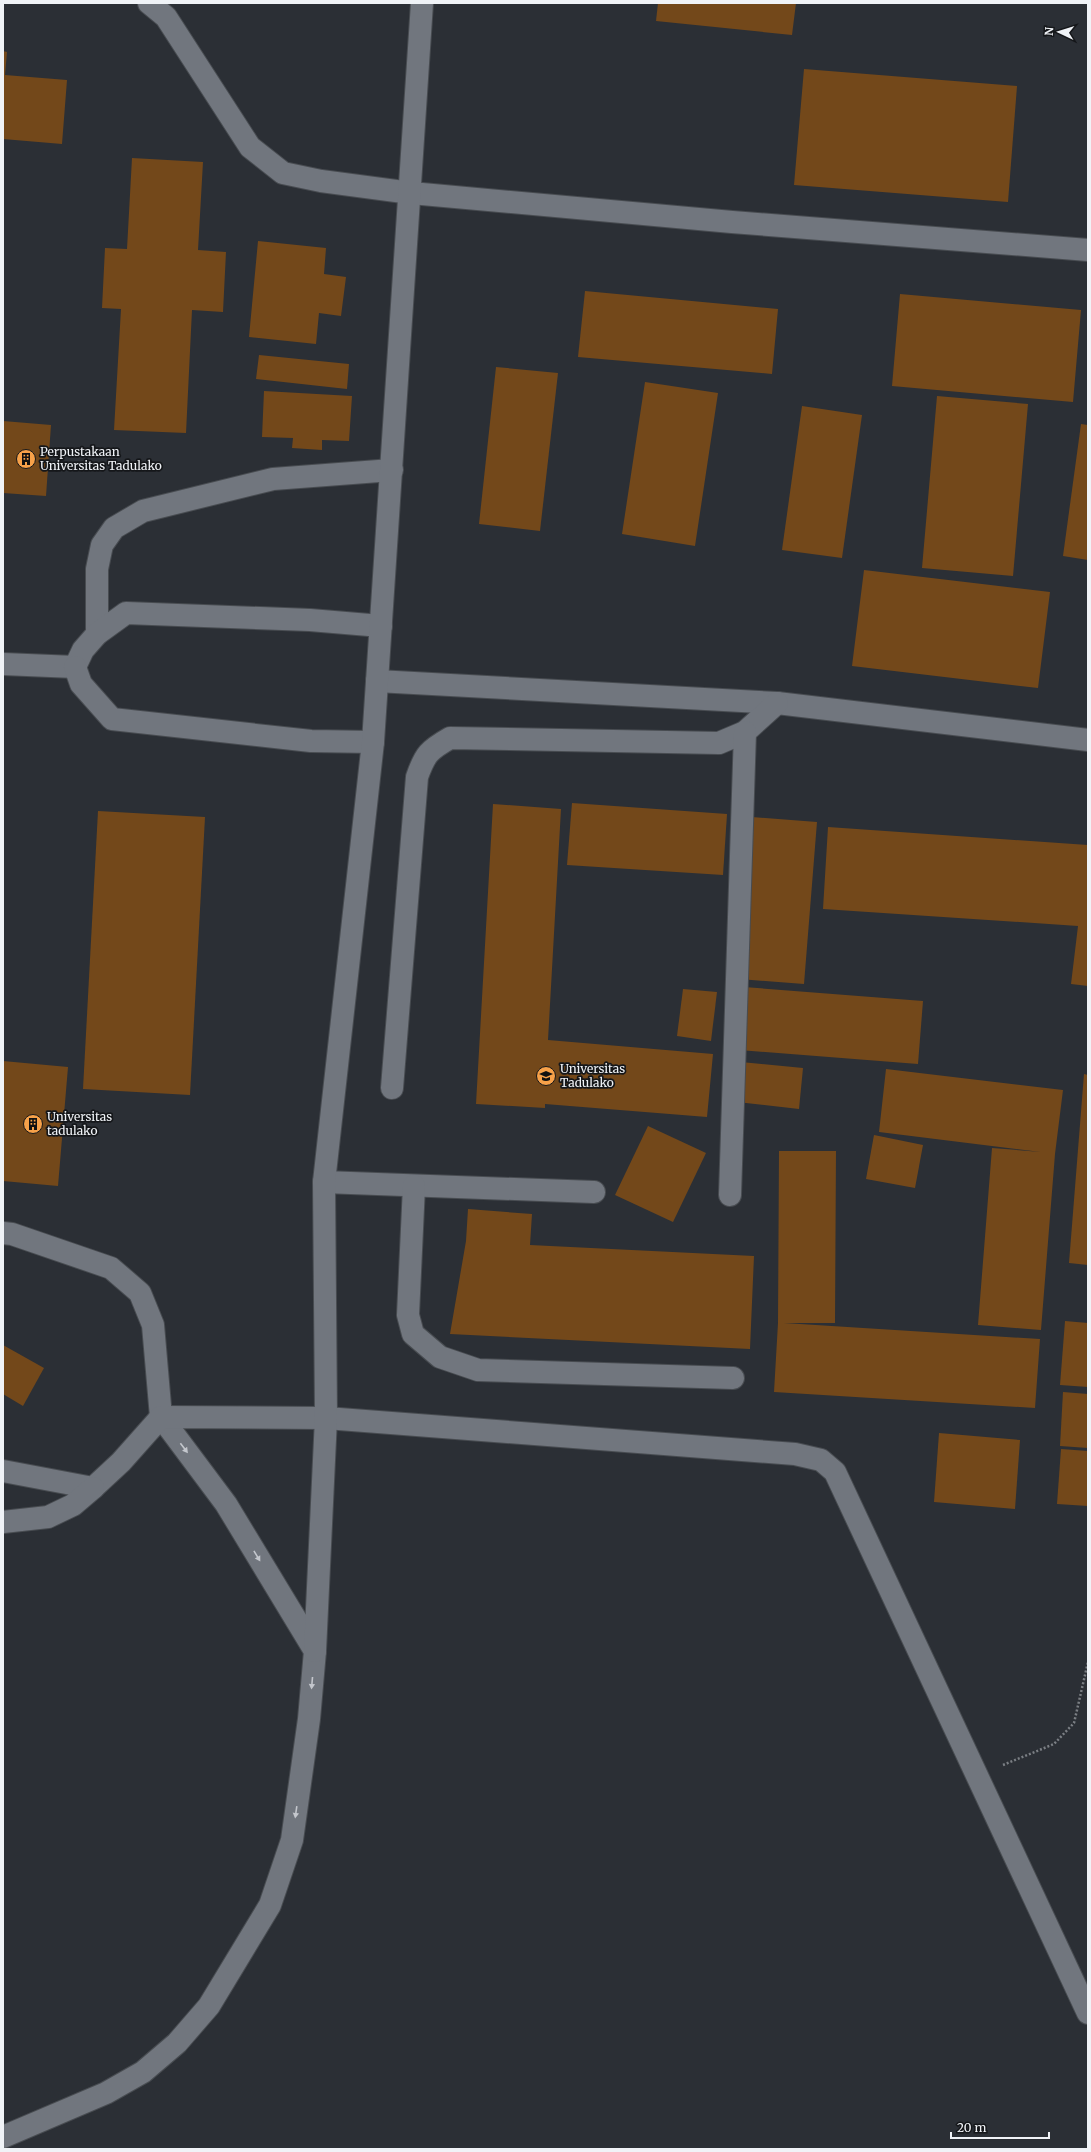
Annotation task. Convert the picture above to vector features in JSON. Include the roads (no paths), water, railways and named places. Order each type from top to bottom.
[{"type":"lane","points":[[149,3],[166,17],[250,147],[283,173],[321,181],[411,193],[732,222],[1088,250]]},
{"type":"lane","points":[[3,2137],[106,2093],[143,2072],[176,2043],[208,2006],[270,1905],[292,1840],[309,1719],[315,1651],[326,1418],[324,1182],[373,742],[411,193],[422,3]]},
{"type":"lane","points":[[97,634],[97,568],[102,545],[114,528],[143,511],[273,479],[392,470]]},
{"type":"lane","points":[[373,742],[311,741],[112,719],[80,684],[75,668],[83,650],[97,634],[126,613],[310,620],[381,626]]},
{"type":"lane","points":[[3,664],[75,668]]},
{"type":"lane","points":[[377,681],[777,703],[1088,740]]},
{"type":"lane","points":[[392,1088],[417,777],[423,759],[431,749],[450,738],[699,744],[719,743],[745,732],[777,703]]},
{"type":"lane","points":[[730,1195],[745,732]]},
{"type":"lane","points":[[324,1182],[594,1192]]},
{"type":"lane","points":[[414,1186],[408,1316],[413,1334],[440,1357],[478,1370],[733,1378]]},
{"type":"lane","points":[[3,1233],[12,1234],[111,1268],[140,1293],[153,1325],[161,1417],[226,1504],[315,1651]]},
{"type":"lane","points":[[3,1522],[48,1517],[73,1505],[121,1462],[161,1417],[326,1418],[795,1454],[821,1460],[835,1472],[1088,2013]]},
{"type":"lane","points":[[3,1471],[93,1488]]},
{"type":"place","name":"Perpustakaan Universitas Tadulako","points":[[26,459]]},
{"type":"place","name":"Universitas Tadulako","points":[[546,1076]]},
{"type":"place","name":"Universitas tadulako","points":[[33,1124]]}]
